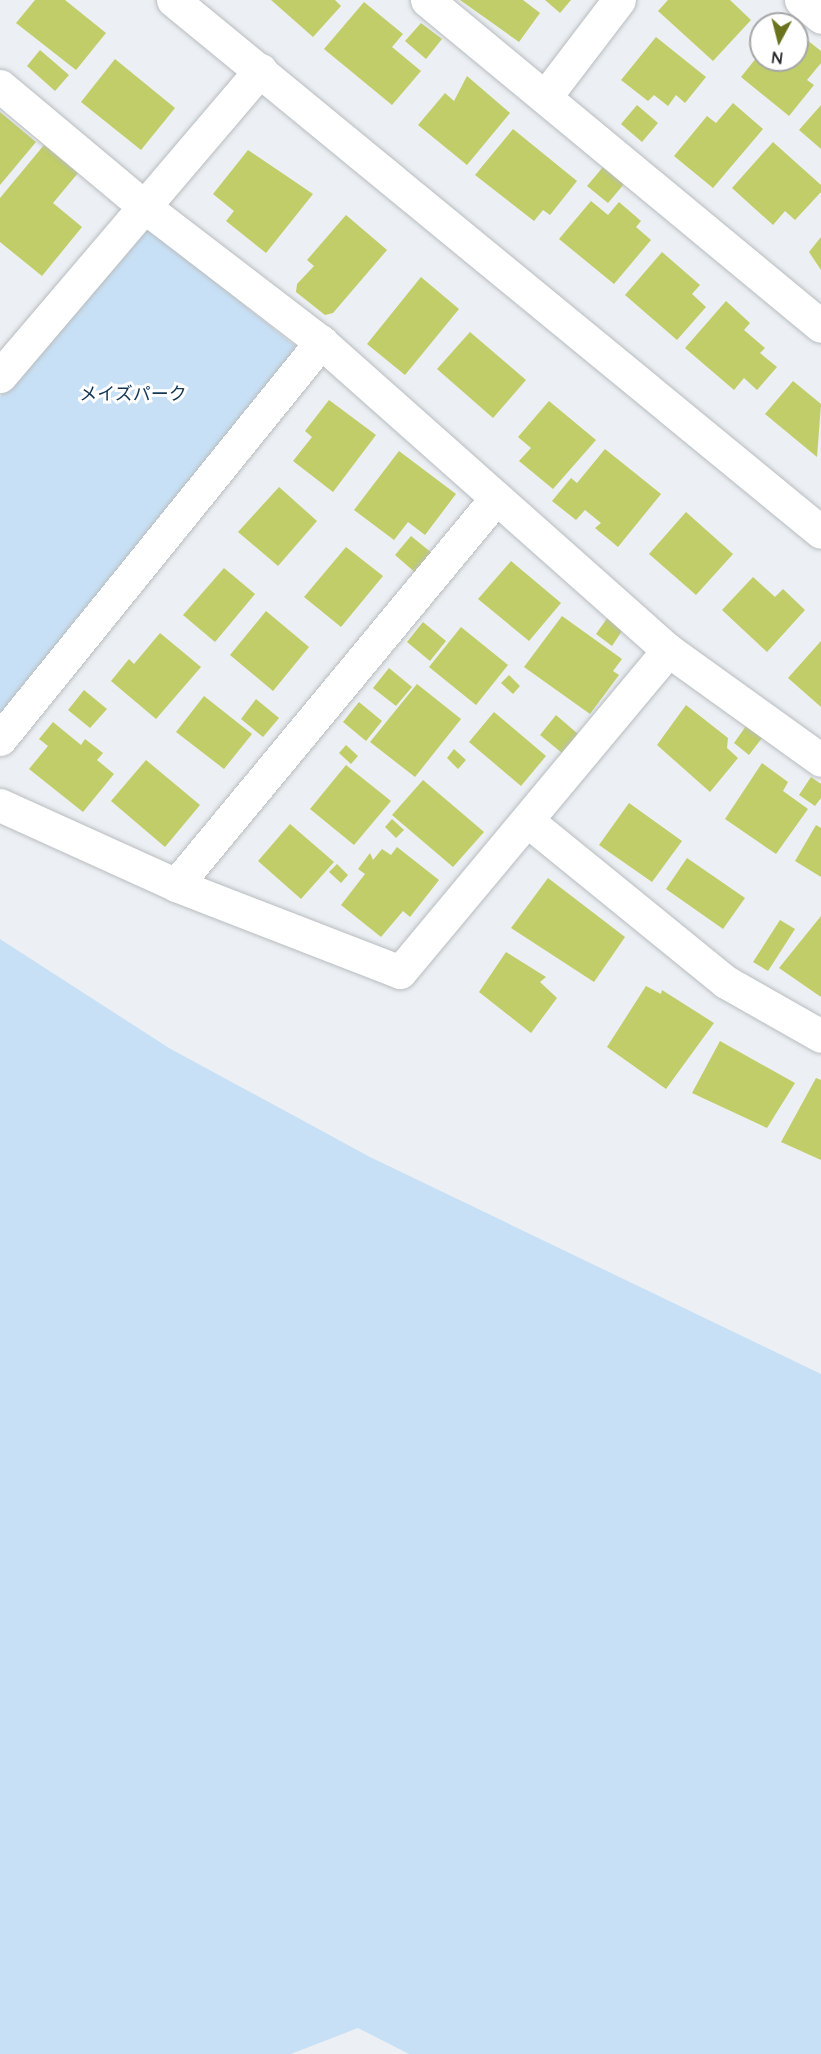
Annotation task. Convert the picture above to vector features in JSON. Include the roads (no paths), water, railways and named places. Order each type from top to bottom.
[{"type":"street","points":[[173,0],[821,532]]},
{"type":"street","points":[[427,0],[821,326]]},
{"type":"street","points":[[545,97],[618,0]]},
{"type":"street","points":[[801,0],[821,17]]},
{"type":"street","points":[[0,376],[141,204],[260,70]]},
{"type":"street","points":[[0,86],[141,204],[321,342],[495,500],[668,650],[821,760]]},
{"type":"street","points":[[0,739],[321,342]]},
{"type":"street","points":[[176,885],[495,500]]},
{"type":"street","points":[[0,805],[176,885],[400,972],[529,822],[668,650]]},
{"type":"street","points":[[529,822],[726,982],[821,1036]]},
{"type":"park label","name":"メイズパーク","points":[[133,394]]}]
